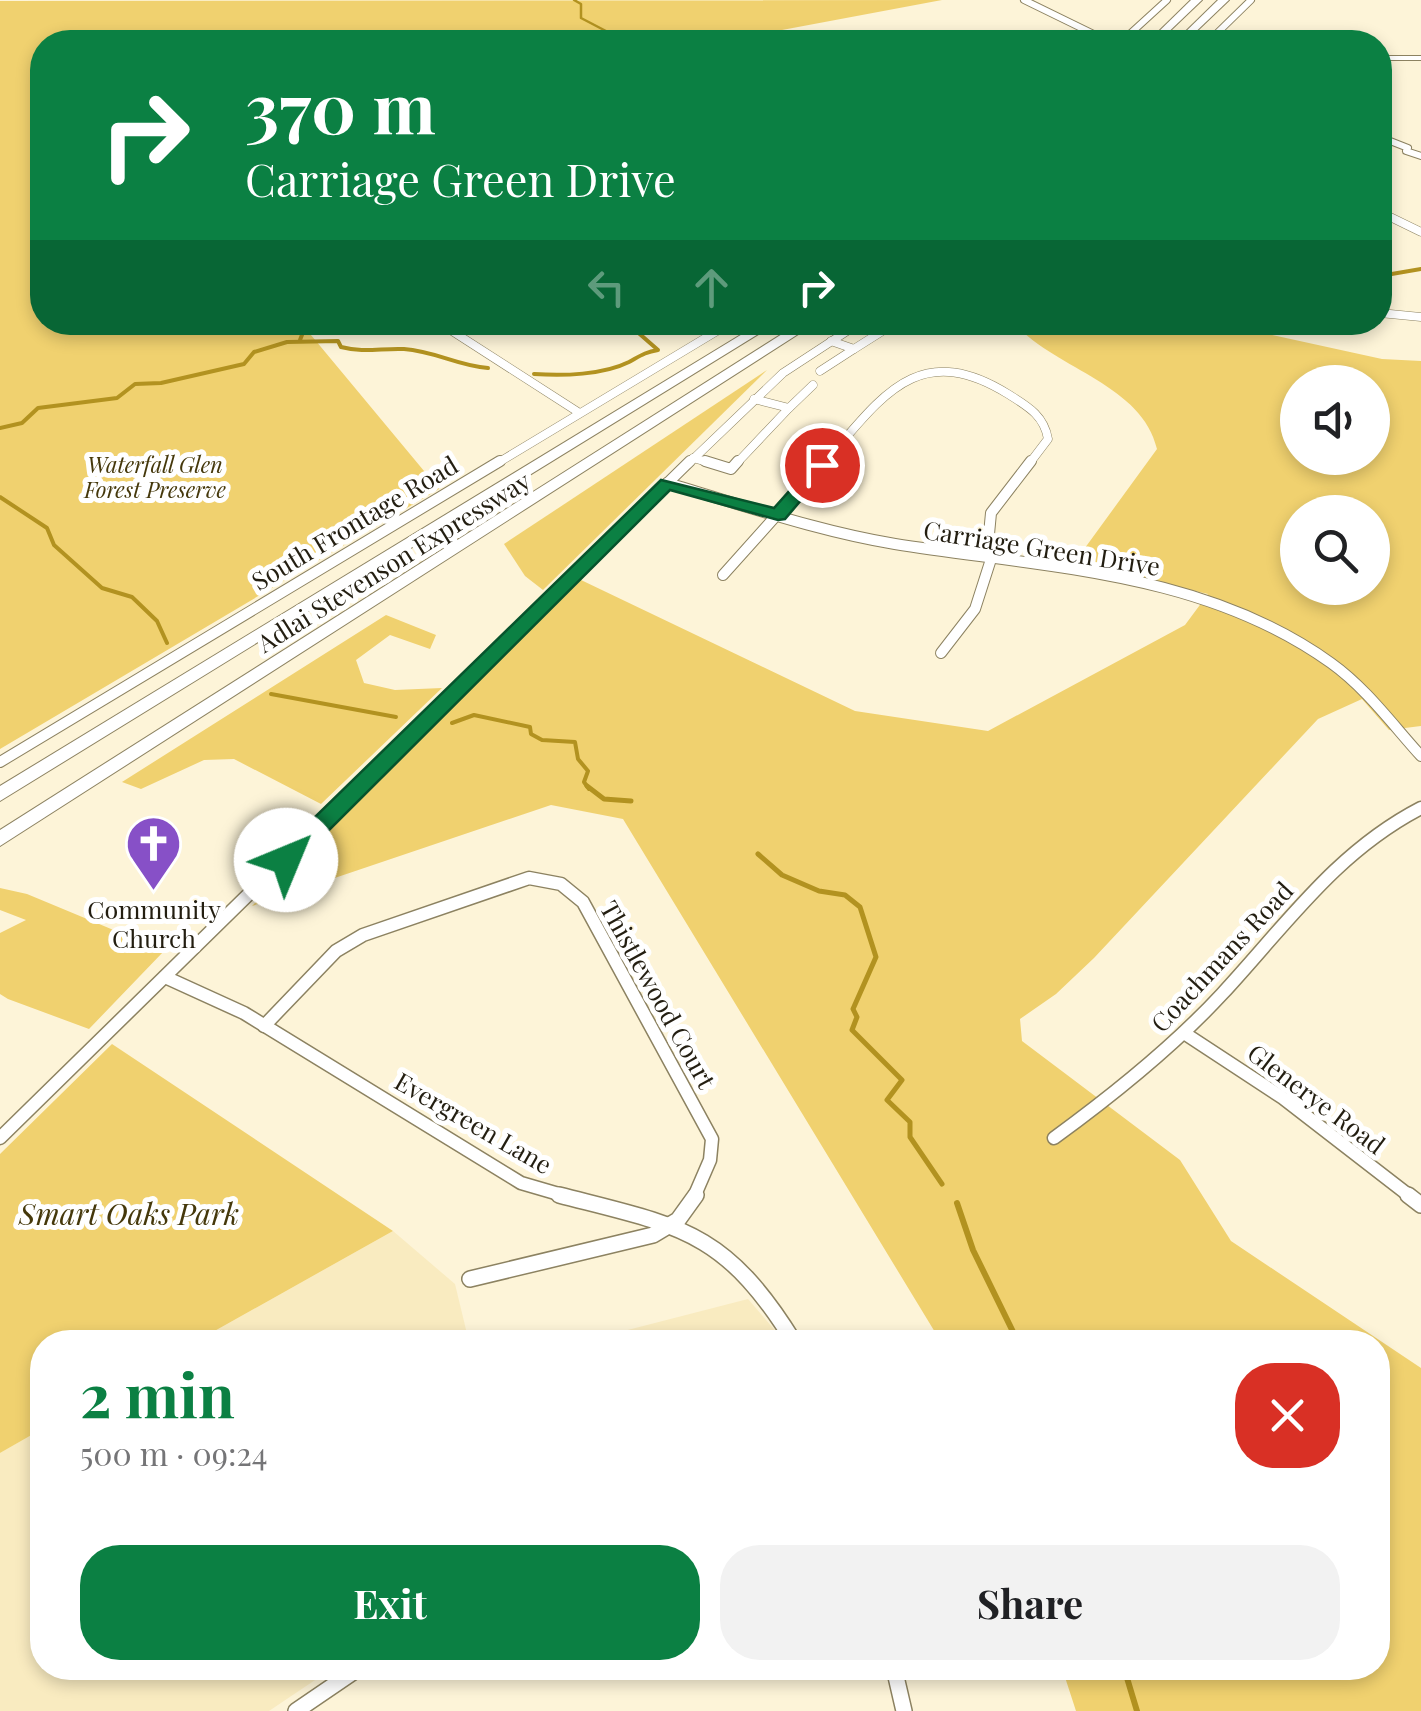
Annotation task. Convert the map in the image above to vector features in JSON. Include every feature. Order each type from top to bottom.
[{"type":"highway","points":[[1165,30],[1197,0]]},
{"type":"highway","points":[[1193,30],[1224,0]]},
{"type":"highway","name":"Adlai Stevenson Expressway","points":[[0,795],[751,335]]},
{"type":"highway","name":"Adlai Stevenson Expressway","points":[[0,839],[792,335]]},
{"type":"street","points":[[1024,0],[1085,30]]},
{"type":"street","points":[[1134,30],[1167,0]]},
{"type":"street","points":[[1220,30],[1250,0]]},
{"type":"street","points":[[1392,58],[1421,58]]},
{"type":"street","points":[[1392,142],[1421,148]]},
{"type":"street","points":[[1408,148],[1409,154],[1421,156]]},
{"type":"street","points":[[1392,218],[1421,232]]},
{"type":"street","points":[[1392,313],[1421,317]]},
{"type":"street","points":[[458,335],[578,412]]},
{"type":"street","name":"South Frontage Road","points":[[0,762],[710,335]]},
{"type":"street","points":[[0,1138],[754,398],[839,335]]},
{"type":"street","points":[[820,371],[876,335]]},
{"type":"street","points":[[831,340],[854,349]]},
{"type":"street","points":[[723,575],[889,390],[912,374],[960,371],[992,382],[1045,423],[1048,439],[990,513],[990,556],[983,596],[941,652]]},
{"type":"street","points":[[693,458],[731,469],[813,385]]},
{"type":"street","points":[[754,398],[789,408]]},
{"type":"street","name":"Carriage Green Drive","points":[[667,484],[880,541],[1148,581],[1252,615],[1315,651],[1354,682],[1421,756]]},
{"type":"street","name":"Coachmans Road","points":[[1054,1138],[1184,1033],[1339,865],[1382,828],[1421,808]]},
{"type":"street","name":"Thistlewood Court","points":[[264,1026],[347,943],[510,882],[529,878],[561,884],[582,902],[712,1139],[714,1160],[675,1224]]},
{"type":"street","name":"Evergreen Lane","points":[[165,977],[214,996],[521,1183],[554,1196],[675,1224],[732,1260],[764,1295],[786,1330]]},
{"type":"street","name":"Glenerye Road","points":[[1184,1033],[1283,1098],[1421,1205]]},
{"type":"street","points":[[470,1280],[645,1236],[675,1224]]},
{"type":"street","points":[[296,1711],[342,1680]]},
{"type":"street","points":[[897,1680],[904,1711]]},
{"type":"shaded area","points":[[393,1231],[455,1284],[466,1330],[216,1330]]},
{"type":"shaded area","points":[[748,1299],[775,1330],[628,1330]]},
{"type":"shaded area","points":[[30,1436],[30,1680],[315,1680],[269,1711],[0,1711],[0,1453]]},
{"type":"green space","name":"Waterfall Glen Forest Preserve","points":[[942,0],[782,30],[30,30],[30,335],[311,335],[439,489],[0,749],[0,1]]},
{"type":"green space","points":[[1027,335],[1273,335],[1382,359],[1421,361],[1421,726],[1389,730],[1362,699],[1318,719],[1094,958],[1056,994],[1020,1019],[1022,1041],[1180,1160],[1231,1241],[1364,1330],[934,1330],[623,819],[551,805],[252,906],[581,580],[855,711],[988,731],[1185,625],[1208,594],[1074,563],[1157,449],[1134,408]]},
{"type":"green space","points":[[767,370],[543,590],[525,576],[504,544]]},
{"type":"green space","points":[[386,615],[436,635],[430,649],[390,635],[356,660],[364,683],[395,690],[442,688],[321,804],[234,759],[204,760],[141,789],[122,782]]},
{"type":"green space","points":[[0,888],[27,894],[164,951],[89,1029],[8,999],[0,994],[0,933],[26,920],[0,910]]},
{"type":"green space","name":"Smart Oaks Park","points":[[112,1044],[393,1231],[216,1330],[30,1330],[30,1436],[0,1453],[0,1154]]},
{"type":"green space","points":[[1390,1347],[1421,1368],[1421,1711],[1076,1711],[1066,1680],[1390,1680]]},
{"type":"waterway","points":[[574,0],[581,4],[581,18],[604,30]]},
{"type":"waterway","points":[[1392,274],[1421,269]]},
{"type":"waterway","points":[[300,340],[302,335]]},
{"type":"waterway","points":[[534,374],[595,372],[658,350],[641,335]]},
{"type":"waterway","points":[[0,428],[22,423],[38,408],[117,398],[135,384],[161,383],[244,364],[254,352],[287,342],[338,341],[341,347],[349,349],[415,350],[488,368]]},
{"type":"waterway","points":[[0,497],[47,528],[54,545],[102,588],[132,597],[157,621],[167,643]]},
{"type":"waterway","points":[[271,694],[396,717]]},
{"type":"waterway","points":[[452,723],[474,715],[530,727],[531,734],[542,740],[575,742],[578,759],[588,771],[584,782],[589,789]]},
{"type":"waterway","points":[[587,786],[604,799],[631,801]]},
{"type":"waterway","points":[[758,854],[782,875],[819,891],[845,895],[860,907],[876,957],[853,1009],[857,1017],[852,1030],[902,1080],[887,1100],[910,1122],[910,1137],[942,1184]]},
{"type":"waterway","points":[[957,1203],[973,1250],[1012,1330]]},
{"type":"waterway","points":[[1128,1680],[1137,1711]]},
{"type":"place","name":"Community Church","points":[[154,892]]},
{"type":"route","points":[[286,860],[667,484],[778,515],[822,465]]}]
